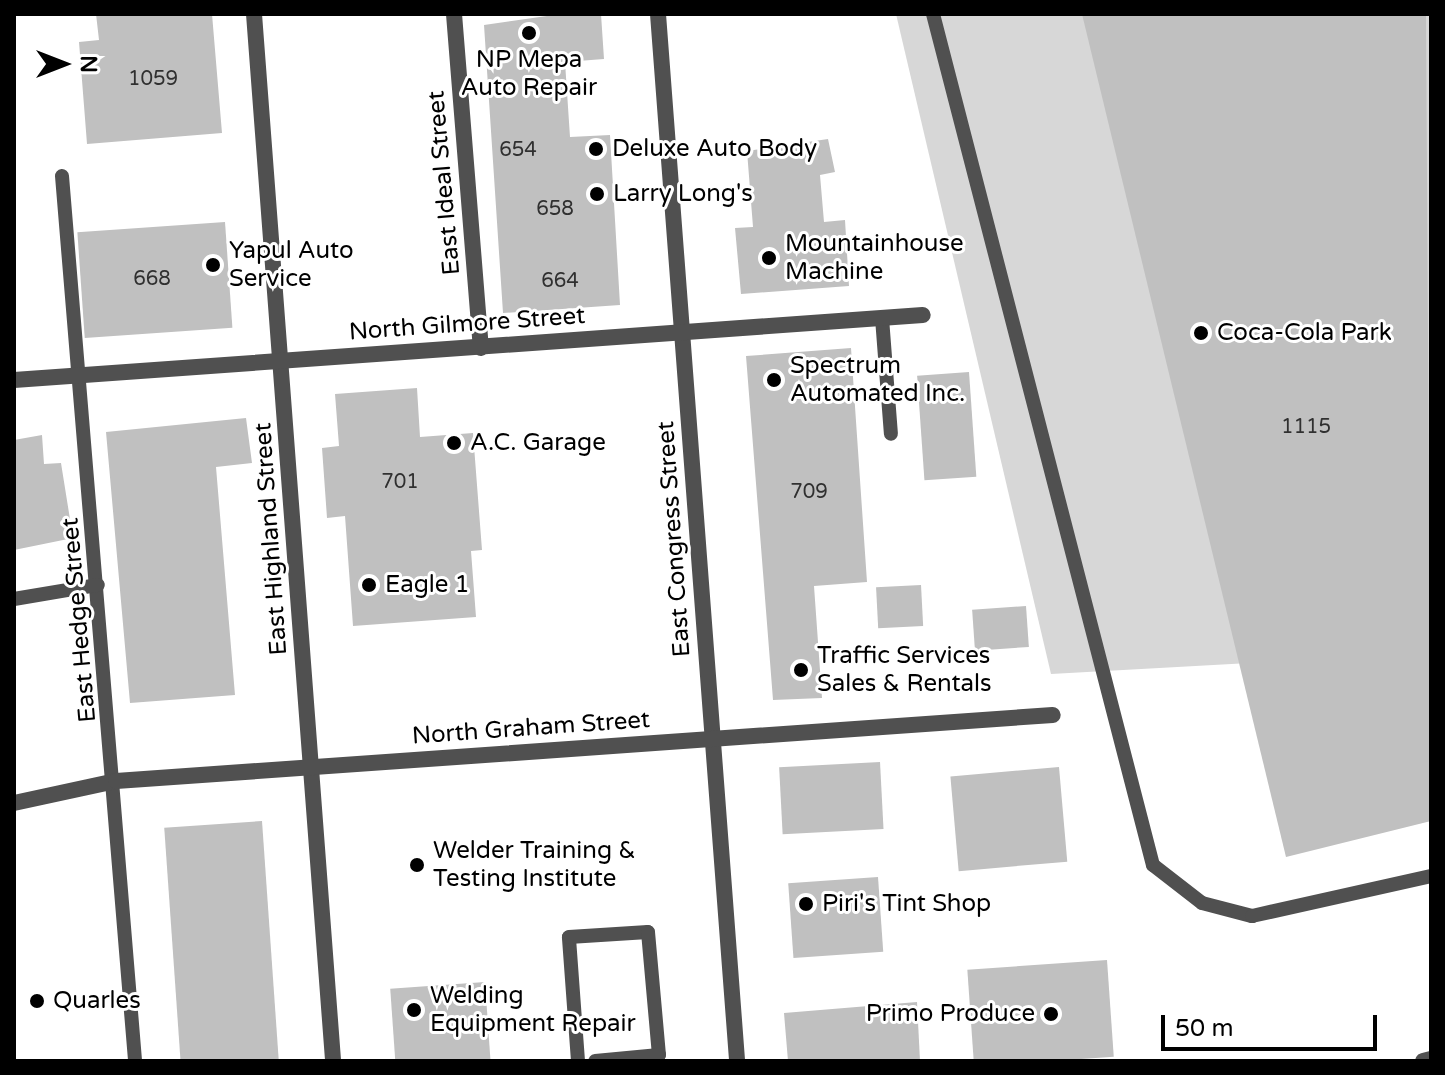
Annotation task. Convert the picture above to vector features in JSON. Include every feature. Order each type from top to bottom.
[{"type":"street","name":"East Highland Street","points":[[254,14],[333,1061]]},
{"type":"street","name":"East Ideal Street","points":[[454,14],[481,348]]},
{"type":"street","name":"East Congress Street","points":[[658,14],[737,1061]]},
{"type":"street","name":"North Gilmore Street","points":[[14,380],[923,315]]},
{"type":"street","name":"North Graham Street","points":[[14,803],[116,781],[1053,715]]},
{"type":"street","points":[[1423,1061],[1431,1059]]},
{"type":"lane","points":[[933,14],[1153,865],[1202,903],[1252,916],[1431,876]]},
{"type":"lane","name":"East Hedge Street","points":[[62,176],[116,781],[135,1061]]},
{"type":"lane","points":[[882,318],[891,434]]},
{"type":"lane","points":[[14,599],[98,585]]},
{"type":"lane","points":[[578,1061],[569,937],[648,932],[659,1055],[595,1061]]},
{"type":"shaded area","name":"Coca-Cola Park","points":[[896,14],[1431,14],[1431,653],[1051,674]]},
{"type":"building","points":[[96,14],[212,14],[222,133],[87,144],[79,42],[99,40]]},
{"type":"building","points":[[561,14],[601,14],[604,59],[565,62],[570,137],[610,135],[620,305],[503,313],[484,25]]},
{"type":"building","points":[[1082,14],[1426,14],[1431,821],[1286,857]]},
{"type":"building","points":[[828,139],[835,172],[820,175],[824,222],[845,220],[849,286],[741,294],[735,228],[753,227],[747,151]]},
{"type":"building","points":[[225,222],[232,328],[85,338],[77,232]]},
{"type":"building","points":[[851,348],[867,582],[814,586],[822,698],[773,700],[746,356]]},
{"type":"building","points":[[969,372],[976,477],[924,480],[917,376]]},
{"type":"building","points":[[417,388],[420,437],[473,433],[482,550],[471,551],[476,617],[353,626],[345,516],[327,518],[322,448],[339,446],[335,394]]},
{"type":"building","points":[[246,418],[252,463],[216,467],[235,695],[130,703],[106,432]]},
{"type":"building","points":[[42,435],[44,464],[61,463],[73,538],[14,550],[14,440]]},
{"type":"building","points":[[921,585],[923,626],[878,628],[876,587]]},
{"type":"building","points":[[1026,606],[1029,647],[975,651],[972,610]]},
{"type":"building","points":[[880,762],[884,829],[783,834],[779,767]]},
{"type":"building","points":[[1059,767],[1067,862],[959,871],[950,776]]},
{"type":"building","points":[[262,821],[279,1061],[181,1061],[164,828]]},
{"type":"building","points":[[878,877],[883,952],[793,958],[788,883]]},
{"type":"building","points":[[1107,960],[1114,1057],[1053,1061],[974,1061],[967,970]]},
{"type":"building","points":[[485,982],[491,1061],[395,1061],[390,989]]},
{"type":"building","points":[[917,1002],[920,1061],[788,1061],[784,1013]]},
{"type":"place","name":"NP Mepa Auto Repair","points":[[529,33]]},
{"type":"place","name":"Deluxe Auto Body","points":[[596,149]]},
{"type":"place","name":"Larry Long's","points":[[597,194]]},
{"type":"place","name":"Mountainhouse Machine","points":[[769,258]]},
{"type":"place","name":"Yapul Auto Service","points":[[213,265]]},
{"type":"place","name":"Coca-Cola Park","points":[[1201,333]]},
{"type":"place","name":"Spectrum Automated Inc.","points":[[774,380]]},
{"type":"place","name":"A.C. Garage","points":[[454,443]]},
{"type":"place","name":"Eagle 1","points":[[369,585]]},
{"type":"place","name":"Traffic Services Sales & Rentals","points":[[801,670]]},
{"type":"place","name":"Welder Training & Testing Institute","points":[[417,865]]},
{"type":"place","name":"Piri's Tint Shop","points":[[806,904]]},
{"type":"place","name":"Quarles","points":[[37,1001]]},
{"type":"place","name":"Welding Equipment Repair","points":[[414,1010]]},
{"type":"place","name":"Primo Produce","points":[[1051,1014]]}]
